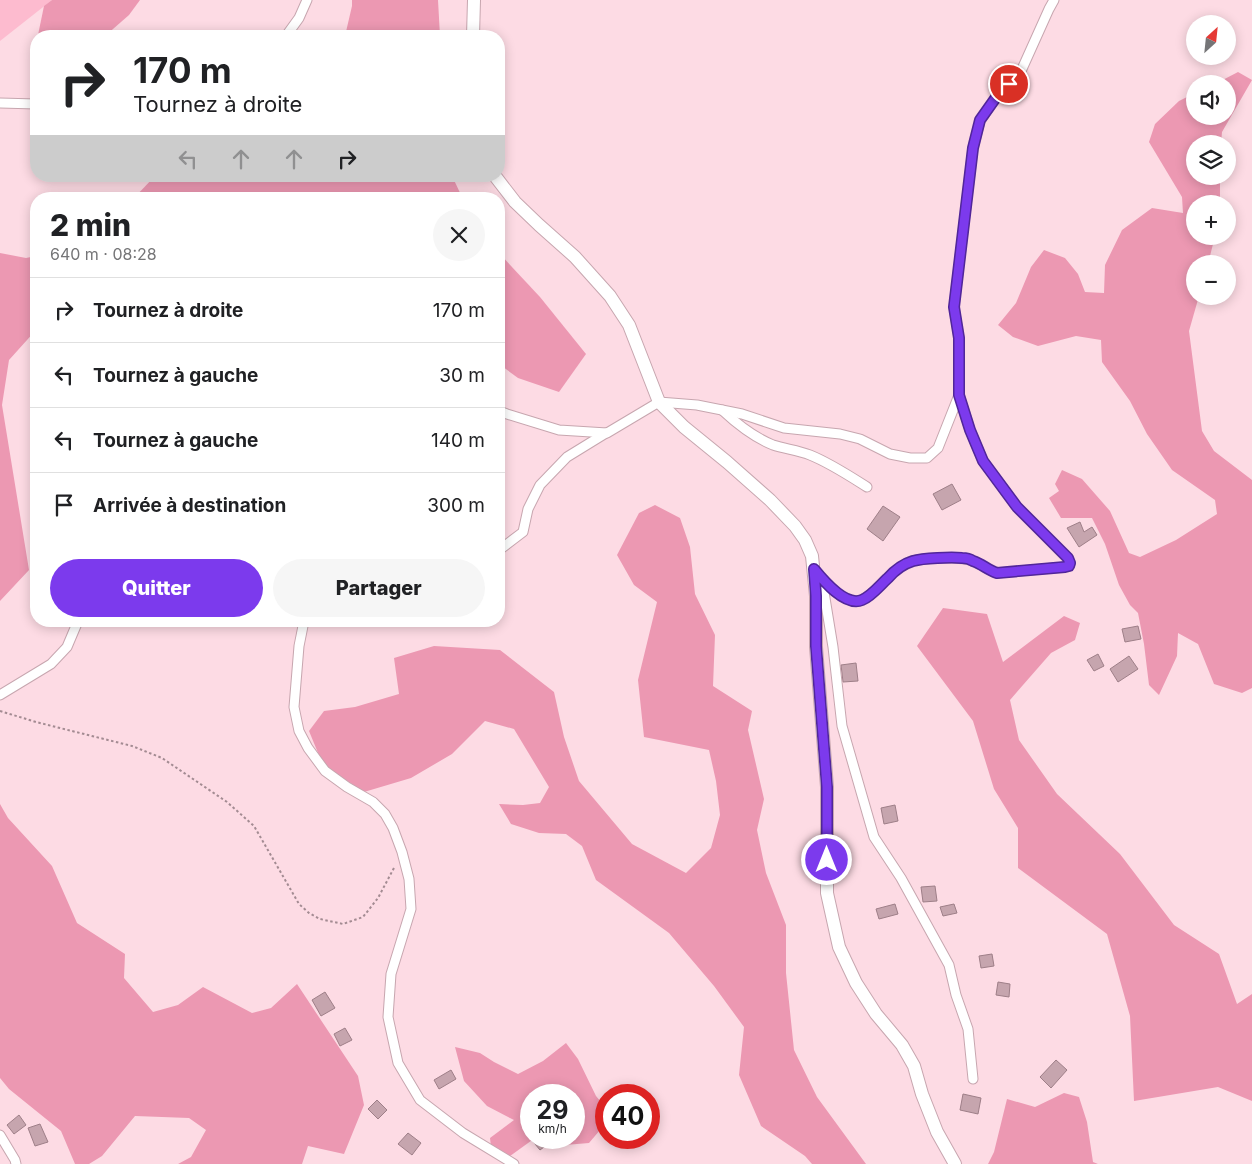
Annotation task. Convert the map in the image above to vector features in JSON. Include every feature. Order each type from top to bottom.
[{"type":"street","points":[[290,30],[299,18],[307,0]]},
{"type":"street","points":[[473,30],[474,0]]},
{"type":"street","points":[[814,569],[822,580],[843,597],[853,601],[861,601],[869,596],[896,570],[912,561],[963,558],[972,560],[997,573],[1069,566],[1070,561],[1017,507],[983,461],[970,430],[959,395],[959,338],[954,307],[973,148],[980,120],[997,96],[1022,69],[1054,0]]},
{"type":"street","points":[[0,103],[30,104]]},
{"type":"street","points":[[500,182],[515,202],[575,257],[610,296],[629,325],[659,402],[684,427],[770,500],[795,526],[805,540],[812,556],[816,596],[816,646],[827,787],[827,893],[839,947],[861,991],[876,1014],[902,1045],[914,1066],[922,1094],[937,1132],[955,1164]]},
{"type":"street","points":[[505,546],[523,532],[528,509],[540,485],[566,458],[659,402],[697,405],[742,414],[784,428],[840,434],[860,439],[890,454],[910,458],[927,458],[938,448],[959,395]]},
{"type":"street","points":[[722,410],[738,425],[753,435],[773,444],[808,454],[829,463],[867,487]]},
{"type":"street","points":[[505,413],[559,430],[607,433]]},
{"type":"street","points":[[822,580],[833,647],[842,726],[874,837],[901,878],[949,965],[956,995],[968,1029],[973,1079]]},
{"type":"street","points":[[0,694],[51,664],[67,647],[75,627]]},
{"type":"street","points":[[303,627],[299,646],[294,707],[299,731],[308,748],[325,771],[372,802],[386,814],[394,828],[410,879],[411,909],[391,974],[388,1017],[398,1063],[420,1100],[462,1133],[514,1164]]},
{"type":"street","points":[[0,1135],[16,1164]]},
{"type":"path","points":[[0,711],[132,746],[162,758],[227,802],[254,826],[299,904],[309,913],[320,919],[344,924],[363,917],[378,898],[402,852]]},
{"type":"shaded area","points":[[0,0],[52,0],[0,41]]},
{"type":"shaded area","points":[[52,0],[140,0],[129,15],[112,30],[39,30],[44,6]]},
{"type":"shaded area","points":[[352,0],[438,0],[440,30],[346,30]]},
{"type":"shaded area","points":[[1238,72],[1252,80],[1236,108],[1236,75],[1232,75]]},
{"type":"shaded area","points":[[1186,98],[1186,125],[1226,125],[1222,135],[1186,135],[1186,185],[1220,185],[1220,195],[1186,195],[1186,245],[1213,245],[1210,255],[1186,255],[1186,305],[1196,305],[1189,331],[1202,431],[1214,451],[1252,480],[1252,688],[1242,693],[1214,684],[1198,644],[1178,633],[1177,656],[1159,695],[1149,685],[1138,613],[1130,605],[1119,585],[1105,544],[1092,518],[1061,518],[1049,498],[1059,491],[1055,484],[1062,470],[1082,479],[1110,511],[1129,553],[1140,557],[1176,540],[1217,514],[1215,500],[1172,470],[1147,434],[1130,401],[1102,362],[1101,340],[1076,336],[1038,346],[1013,337],[998,325],[1016,303],[1031,267],[1044,250],[1065,258],[1078,274],[1085,292],[1104,293],[1105,265],[1122,230],[1152,208],[1183,213],[1182,197],[1149,142],[1155,124],[1179,101]]},
{"type":"shaded area","points":[[149,182],[455,182],[460,192],[140,192]]},
{"type":"shaded area","points":[[0,253],[30,257],[30,337],[9,360],[2,405],[29,570],[0,601]]},
{"type":"shaded area","points":[[505,259],[540,297],[586,354],[559,392],[518,378],[505,368]]},
{"type":"shaded area","points":[[655,505],[680,518],[690,547],[695,594],[715,635],[713,686],[752,711],[748,730],[764,799],[757,830],[766,873],[786,925],[786,973],[794,1050],[817,1097],[866,1164],[812,1164],[805,1156],[761,1126],[739,1075],[744,1027],[714,986],[669,933],[596,880],[582,846],[566,834],[539,833],[511,824],[499,804],[523,805],[540,803],[549,787],[514,729],[485,721],[452,754],[411,778],[364,792],[323,765],[309,731],[324,711],[355,707],[399,694],[394,658],[434,646],[500,650],[554,692],[564,737],[579,781],[632,844],[686,873],[711,848],[720,815],[716,781],[709,750],[644,737],[638,680],[657,602],[634,585],[617,555],[639,513]]},
{"type":"shaded area","points":[[943,608],[987,614],[1003,662],[1064,616],[1080,623],[1075,640],[1051,653],[1010,700],[1019,740],[1057,794],[1120,854],[1174,925],[1219,954],[1237,1004],[1252,994],[1252,1101],[1218,1087],[1134,1101],[1130,1016],[1107,934],[1018,868],[1018,828],[994,789],[973,721],[917,646]]},
{"type":"shaded area","points":[[0,804],[8,818],[52,866],[77,923],[125,954],[124,978],[153,1012],[178,1005],[203,987],[252,1013],[271,1008],[297,984],[358,1076],[364,1105],[344,1154],[308,1146],[302,1164],[178,1164],[191,1157],[206,1130],[189,1118],[135,1116],[102,1156],[89,1164],[75,1164],[61,1131],[9,1089],[0,1078]]},
{"type":"shaded area","points":[[566,1043],[578,1059],[595,1094],[595,1136],[589,1143],[585,1143],[585,1084],[520,1084],[520,1149],[506,1159],[492,1155],[490,1138],[514,1120],[487,1106],[464,1081],[455,1047],[480,1053],[518,1074],[543,1061]]},
{"type":"shaded area","points":[[1064,1093],[1079,1097],[1087,1122],[1093,1162],[1098,1164],[988,1164],[994,1152],[1007,1099],[1035,1107]]},
{"type":"building","points":[[952,484],[961,500],[942,510],[933,494]]},
{"type":"building","points":[[883,506],[900,517],[883,541],[867,529]]},
{"type":"building","points":[[1080,522],[1084,532],[1092,527],[1097,535],[1079,547],[1067,528]]},
{"type":"building","points":[[1138,626],[1141,639],[1125,642],[1122,629]]},
{"type":"building","points":[[1098,654],[1104,666],[1094,671],[1087,660]]},
{"type":"building","points":[[1129,656],[1138,669],[1118,682],[1110,669]]},
{"type":"building","points":[[856,663],[858,681],[843,682],[841,665]]},
{"type":"building","points":[[895,805],[898,821],[884,824],[881,808]]},
{"type":"building","points":[[935,886],[937,901],[923,902],[921,887]]},
{"type":"building","points":[[895,904],[898,914],[879,919],[876,909]]},
{"type":"building","points":[[954,904],[957,913],[943,916],[940,907]]},
{"type":"building","points":[[992,954],[994,966],[981,968],[979,956]]},
{"type":"building","points":[[998,982],[1010,984],[1009,997],[996,995]]},
{"type":"building","points":[[325,992],[335,1008],[321,1016],[312,1000]]},
{"type":"building","points":[[345,1028],[352,1040],[340,1046],[334,1034]]},
{"type":"building","points":[[1056,1060],[1067,1070],[1051,1088],[1040,1077]]},
{"type":"building","points":[[451,1070],[456,1079],[439,1089],[434,1080]]},
{"type":"building","points":[[963,1094],[981,1098],[978,1114],[960,1110]]},
{"type":"building","points":[[377,1100],[387,1110],[378,1119],[368,1109]]},
{"type":"building","points":[[19,1115],[26,1125],[14,1134],[7,1125]]},
{"type":"building","points":[[40,1124],[48,1142],[35,1146],[28,1128]]},
{"type":"building","points":[[408,1133],[421,1143],[412,1155],[398,1144]]},
{"type":"route","points":[[827,860],[827,787],[816,646],[814,569],[822,580],[843,597],[853,601],[861,601],[869,596],[896,570],[912,561],[963,558],[972,560],[997,573],[1065,567],[1069,566],[1070,563],[1068,558],[1017,507],[983,461],[970,430],[959,395],[959,338],[954,307],[973,148],[980,120],[997,96],[1009,84]]}]
